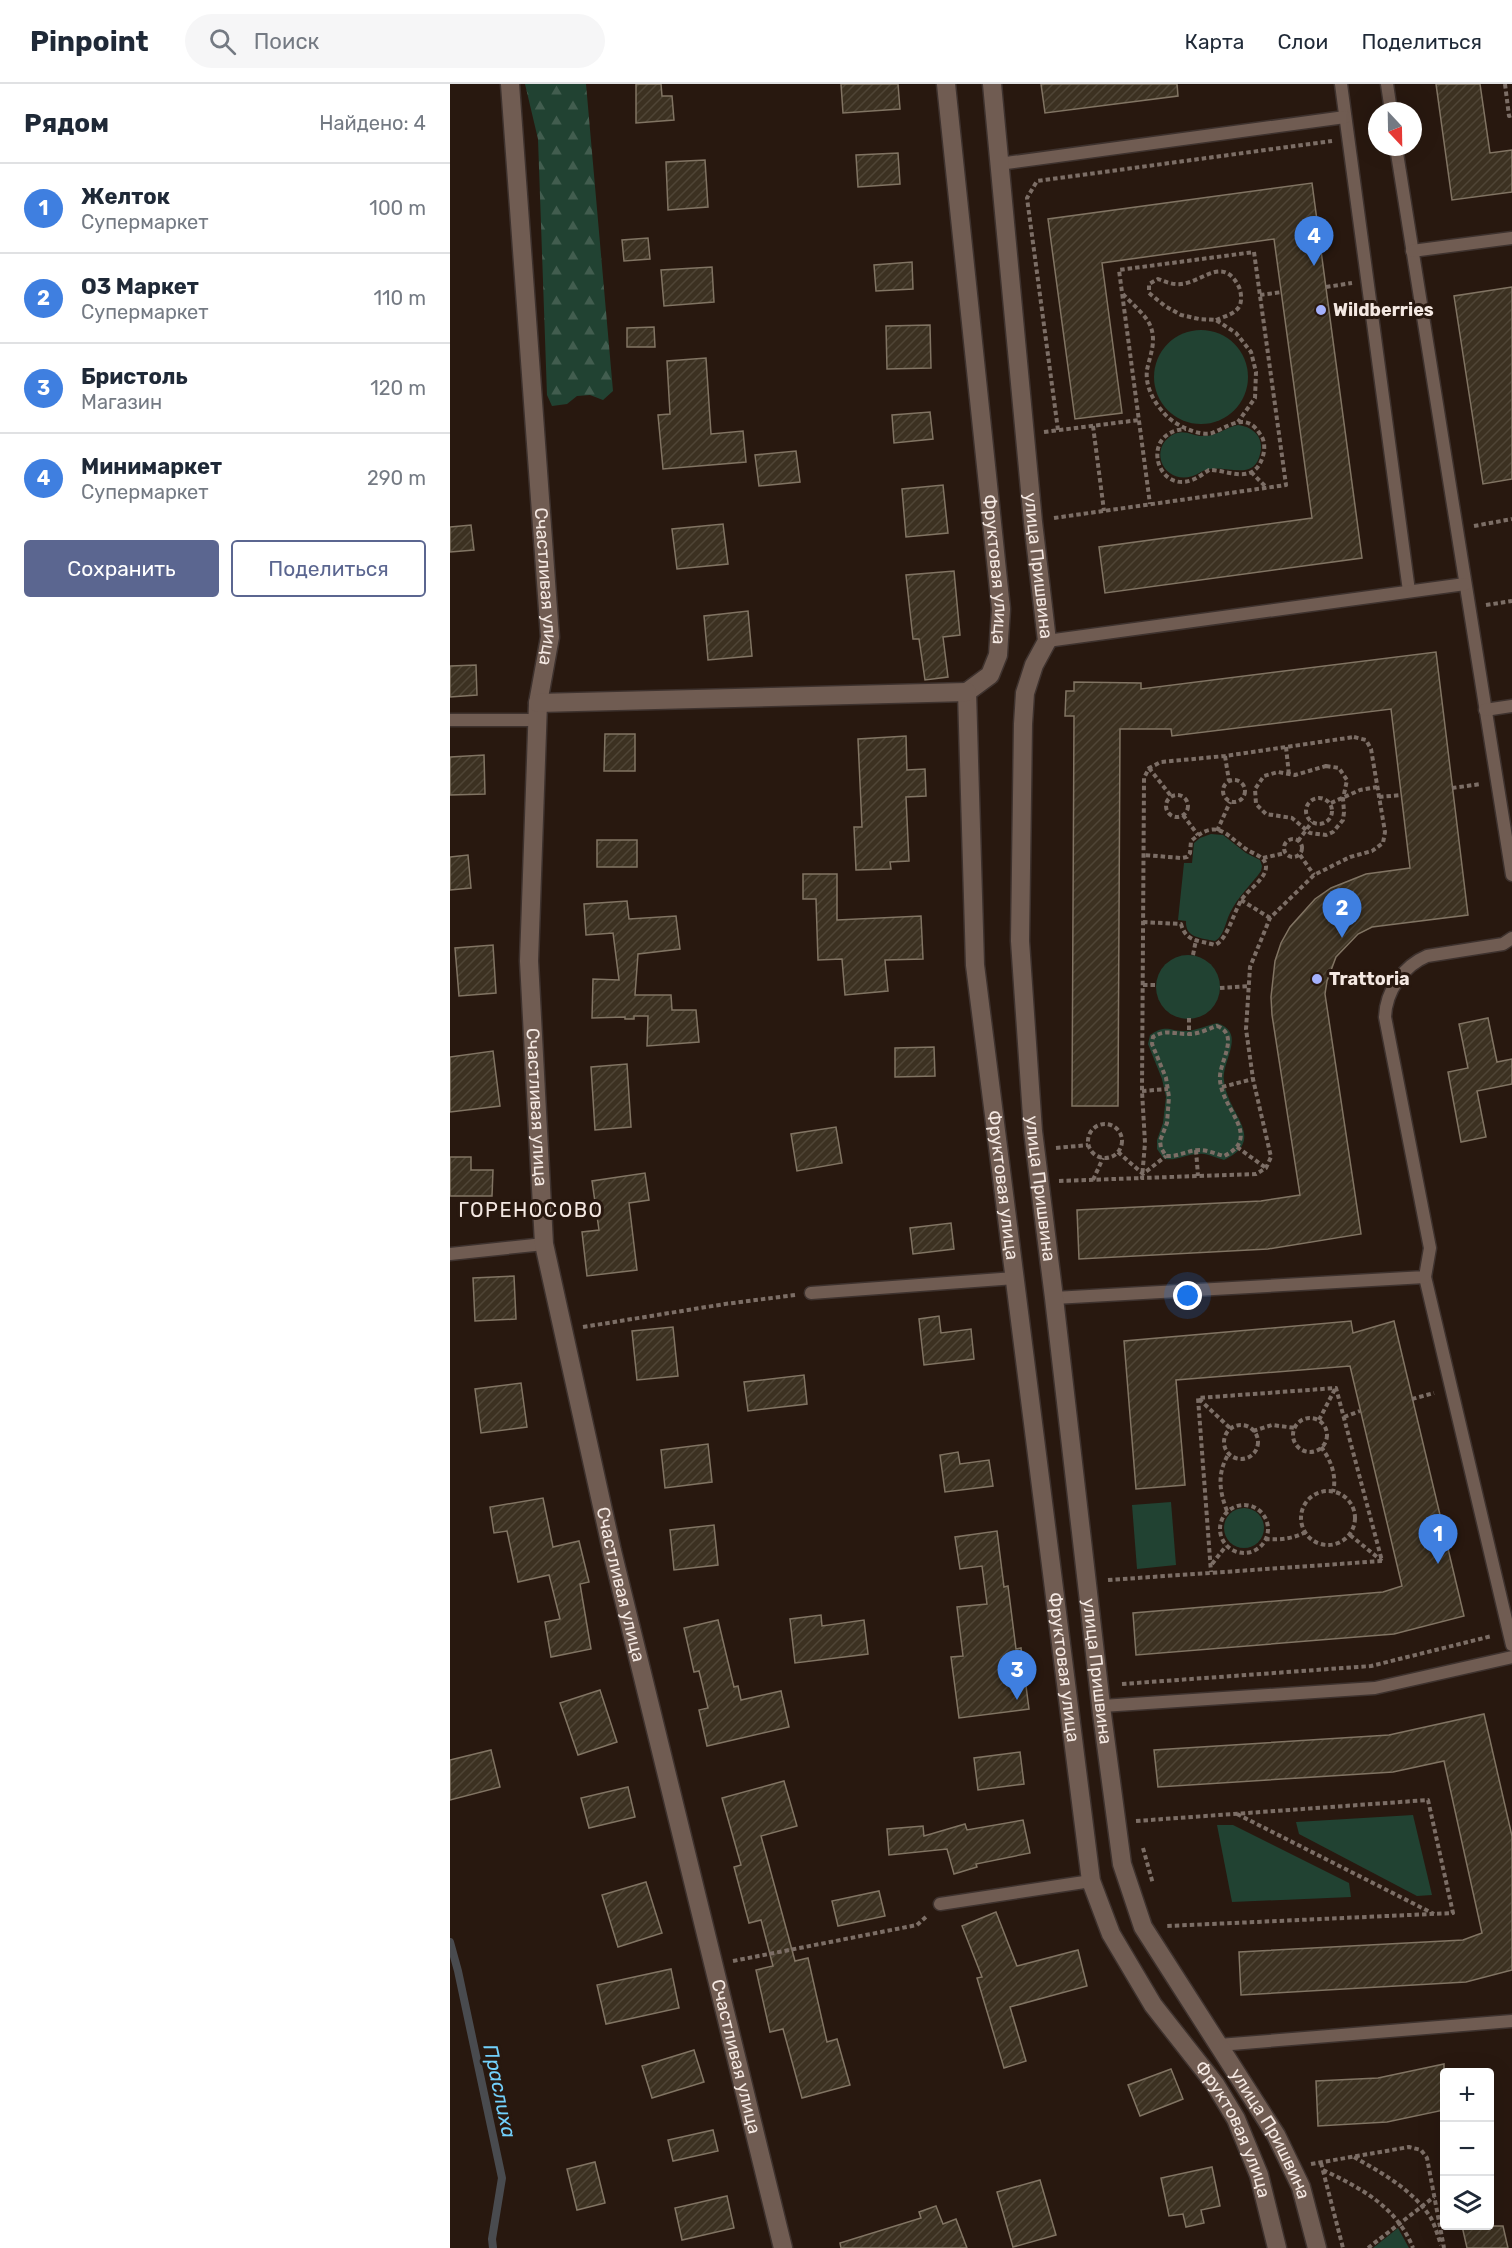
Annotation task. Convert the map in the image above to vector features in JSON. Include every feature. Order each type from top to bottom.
[{"type":"street","name":"Счастливая улица","points":[[510,84],[549,637],[538,712],[529,961],[544,1244],[612,1551],[783,2248]]},
{"type":"street","name":"Фруктовая улица","points":[[946,84],[1000,609],[998,655],[990,675],[967,692],[975,965],[1091,1881],[1111,1934],[1141,1985],[1215,2084],[1236,2119],[1258,2175],[1277,2248]]},
{"type":"street","name":"улица Пришвина","points":[[992,84],[1033,522],[1047,641],[1034,665],[1025,693],[1020,941],[1033,1131],[1122,1864],[1143,1927],[1276,2135],[1293,2168],[1301,2187],[1317,2248]]},
{"type":"street","points":[[538,712],[967,692]]},
{"type":"lane","points":[[1341,84],[1409,591]]},
{"type":"lane","points":[[1387,84],[1390,102]]},
{"type":"lane","points":[[999,164],[1345,117]]},
{"type":"lane","points":[[1397,156],[1512,875]]},
{"type":"lane","points":[[1412,251],[1512,238]]},
{"type":"lane","points":[[1047,641],[1465,584]]},
{"type":"lane","points":[[1485,710],[1512,706]]},
{"type":"lane","points":[[450,720],[538,712]]},
{"type":"lane","points":[[1512,938],[1503,944],[1427,956],[1417,960],[1407,967],[1391,990],[1386,1003],[1385,1017],[1430,1248],[1425,1277],[1512,1646]]},
{"type":"lane","points":[[450,1254],[544,1244]]},
{"type":"lane","points":[[1054,1298],[1425,1277]]},
{"type":"lane","points":[[811,1293],[1015,1278]]},
{"type":"lane","points":[[1102,1706],[1375,1688],[1512,1657]]},
{"type":"lane","points":[[939,1904],[1091,1881]]},
{"type":"lane","points":[[1218,2045],[1512,2024]]},
{"type":"path","points":[[1505,84],[1509,116],[1512,115]]},
{"type":"path","points":[[1058,430],[1027,198],[1037,181],[1348,139]]},
{"type":"path","points":[[1033,522],[1286,485],[1254,252],[1119,270],[1150,504]]},
{"type":"path","points":[[1216,320],[1234,313],[1240,304],[1241,292],[1235,280],[1225,272],[1214,271],[1187,283],[1178,284],[1158,279],[1149,284],[1149,293],[1156,300],[1181,315],[1216,320],[1236,333],[1251,352],[1256,372],[1255,398],[1238,422]]},
{"type":"path","points":[[1326,287],[1366,281]]},
{"type":"path","points":[[1260,296],[1282,292]]},
{"type":"path","points":[[1122,293],[1150,325],[1154,342],[1147,372],[1148,386],[1154,399],[1163,414],[1186,429]]},
{"type":"path","points":[[1026,435],[1139,420]]},
{"type":"path","points":[[1238,422],[1255,428],[1264,442],[1265,451],[1258,467],[1251,472],[1233,475],[1218,470],[1209,470],[1194,480],[1185,482],[1168,477],[1158,464],[1158,446],[1162,438],[1169,433],[1177,429],[1186,429],[1203,434],[1211,433],[1229,423],[1238,422]]},
{"type":"path","points":[[1093,426],[1104,511]]},
{"type":"path","points":[[1251,472],[1267,488]]},
{"type":"path","points":[[1456,528],[1512,519]]},
{"type":"path","points":[[1469,607],[1512,601]]},
{"type":"path","points":[[1039,1182],[1142,1176],[1256,1174],[1266,1168],[1271,1156],[1253,1079],[1245,1029],[1250,967],[1270,918],[1314,875],[1350,857],[1372,851],[1383,843],[1384,832],[1379,797],[1371,749],[1366,740],[1354,737],[1225,756],[1161,762],[1149,768],[1144,778],[1142,1091],[1145,1143],[1142,1176]]},
{"type":"path","points":[[1286,747],[1289,775]]},
{"type":"path","points":[[1225,756],[1229,781]]},
{"type":"path","points":[[1326,766],[1337,767],[1345,774],[1347,780],[1343,820],[1333,832],[1318,835],[1306,830],[1300,822],[1292,818],[1260,811],[1256,804],[1255,792],[1258,782],[1271,773],[1278,772],[1289,775],[1326,766]]},
{"type":"path","points":[[1149,768],[1171,796]]},
{"type":"path","points":[[1235,780],[1241,782],[1246,792],[1241,800],[1230,802],[1225,798],[1224,785],[1235,780]]},
{"type":"path","points":[[1452,788],[1497,782]]},
{"type":"path","points":[[1331,803],[1344,796],[1377,787]]},
{"type":"path","points":[[1246,792],[1255,792]]},
{"type":"path","points":[[1379,797],[1401,795]]},
{"type":"path","points":[[1171,796],[1182,796],[1187,800],[1188,806],[1183,816]]},
{"type":"path","points":[[1171,796],[1165,806],[1167,811],[1171,816],[1183,816]]},
{"type":"path","points":[[1317,797],[1325,798],[1331,803],[1333,810],[1331,818],[1325,823],[1312,822],[1306,814],[1306,807],[1310,800],[1317,797]]},
{"type":"path","points":[[1217,831],[1230,802]]},
{"type":"path","points":[[1183,816],[1198,835]]},
{"type":"path","points":[[1298,841],[1312,822]]},
{"type":"path","points":[[1143,922],[1181,924],[1188,938],[1215,945],[1222,942],[1241,900],[1265,872],[1266,865],[1263,858],[1248,850],[1232,836],[1211,830],[1198,835],[1191,841],[1190,853],[1187,857],[1144,855]]},
{"type":"path","points":[[1295,839],[1302,847],[1300,855],[1295,858],[1285,853],[1284,846],[1288,840],[1295,839]]},
{"type":"path","points":[[1263,858],[1285,853]]},
{"type":"path","points":[[1300,855],[1314,875]]},
{"type":"path","points":[[1241,900],[1270,918]]},
{"type":"path","points":[[1192,955],[1196,940]]},
{"type":"path","points":[[1143,985],[1157,985]]},
{"type":"path","points":[[1220,988],[1249,986]]},
{"type":"path","points":[[1189,1018],[1189,1035]]},
{"type":"path","points":[[1142,1176],[1166,1156],[1176,1157],[1196,1150],[1224,1156],[1235,1150],[1241,1141],[1241,1129],[1228,1107],[1220,1080],[1229,1044],[1228,1036],[1223,1029],[1217,1026],[1189,1035],[1171,1031],[1161,1032],[1153,1037],[1152,1044],[1166,1078],[1170,1096],[1167,1124],[1160,1141],[1166,1156]]},
{"type":"path","points":[[1222,1087],[1253,1079]]},
{"type":"path","points":[[1142,1091],[1168,1089]]},
{"type":"path","points":[[1111,1125],[1117,1128],[1123,1140],[1118,1152],[1108,1158],[1092,1153],[1088,1145],[1088,1137],[1097,1126],[1111,1125]]},
{"type":"path","points":[[1051,1148],[1088,1145]]},
{"type":"path","points":[[1237,1147],[1266,1168]]},
{"type":"path","points":[[1196,1150],[1198,1176]]},
{"type":"path","points":[[1118,1152],[1142,1176]]},
{"type":"path","points":[[1093,1180],[1103,1158]]},
{"type":"path","points":[[563,1330],[725,1304],[811,1293]]},
{"type":"path","points":[[1198,1398],[1336,1388]]},
{"type":"path","points":[[1336,1388],[1382,1561]]},
{"type":"path","points":[[1319,1420],[1336,1388]]},
{"type":"path","points":[[1198,1398],[1211,1572]]},
{"type":"path","points":[[1198,1398],[1231,1428]]},
{"type":"path","points":[[1344,1417],[1360,1411]]},
{"type":"path","points":[[1310,1418],[1319,1420],[1325,1427],[1327,1436],[1322,1447],[1316,1451],[1306,1451],[1298,1447],[1294,1438],[1295,1428],[1300,1421],[1310,1418]]},
{"type":"path","points":[[1240,1425],[1250,1427],[1253,1431],[1258,1443],[1255,1452],[1247,1458],[1238,1459],[1228,1453],[1225,1436],[1231,1428],[1240,1425]]},
{"type":"path","points":[[1253,1431],[1272,1425],[1295,1428]]},
{"type":"path","points":[[1322,1447],[1333,1470],[1333,1492]]},
{"type":"path","points":[[1227,1511],[1221,1495],[1220,1479],[1223,1463],[1228,1453]]},
{"type":"path","points":[[1327,1491],[1333,1492],[1342,1494],[1353,1505],[1356,1521],[1350,1535],[1338,1544],[1322,1545],[1308,1538],[1301,1524],[1303,1508],[1312,1496],[1327,1491]]},
{"type":"path","points":[[1242,1504],[1256,1507],[1266,1517],[1268,1530],[1265,1539],[1263,1544],[1252,1552],[1238,1552],[1226,1546],[1219,1533],[1221,1520],[1227,1511],[1242,1504]]},
{"type":"path","points":[[1265,1539],[1282,1540],[1306,1532]]},
{"type":"path","points":[[1350,1535],[1382,1561]]},
{"type":"path","points":[[1211,1566],[1226,1546]]},
{"type":"path","points":[[1087,1582],[1382,1561]]},
{"type":"path","points":[[1122,1684],[1371,1666],[1509,1632]]},
{"type":"path","points":[[1116,1822],[1428,1800],[1454,1913],[1165,1927],[1162,1916]]},
{"type":"path","points":[[1237,1814],[1434,1914]]},
{"type":"path","points":[[1135,1821],[1138,1831]]},
{"type":"path","points":[[1141,1842],[1156,1895]]},
{"type":"path","points":[[712,1965],[917,1925],[939,1904]]},
{"type":"path","points":[[1293,2168],[1409,2147],[1421,2150],[1427,2158],[1443,2248]]},
{"type":"path","points":[[1354,2157],[1378,2170],[1406,2190],[1431,2219],[1443,2248]]},
{"type":"path","points":[[1321,2163],[1343,2248]]},
{"type":"path","points":[[1323,2170],[1360,2188],[1389,2209],[1407,2232],[1413,2248]]},
{"type":"path","points":[[1368,2248],[1434,2197]]},
{"type":"green space","points":[[525,84],[586,84],[613,391],[603,400],[590,395],[577,396],[567,404],[552,406],[547,395],[538,139]]},
{"type":"green space","points":[[1201,330],[1219,333],[1234,344],[1245,359],[1248,377],[1245,395],[1234,410],[1219,421],[1201,424],[1183,421],[1168,410],[1157,395],[1154,377],[1157,359],[1168,344],[1183,333]]},
{"type":"green space","points":[[1238,425],[1252,430],[1260,440],[1260,454],[1256,463],[1250,468],[1243,470],[1209,469],[1189,477],[1179,477],[1171,474],[1164,467],[1161,451],[1164,442],[1172,435],[1184,432],[1208,436]]},
{"type":"green space","points":[[1211,834],[1223,835],[1246,853],[1260,860],[1262,866],[1261,871],[1233,907],[1222,933],[1215,941],[1191,934],[1186,927],[1186,921],[1178,920],[1184,863],[1192,863],[1194,843]]},
{"type":"green space","points":[[1188,955],[1206,961],[1214,969],[1220,987],[1214,1005],[1206,1013],[1188,1019],[1170,1013],[1162,1005],[1156,987],[1162,969],[1170,961]]},
{"type":"green space","points":[[1217,1023],[1226,1028],[1232,1040],[1224,1080],[1226,1092],[1242,1124],[1243,1143],[1237,1152],[1224,1160],[1202,1154],[1164,1159],[1157,1149],[1157,1140],[1163,1123],[1166,1097],[1162,1079],[1148,1044],[1150,1035],[1161,1029],[1188,1031]]},
{"type":"green space","points":[[1171,1502],[1176,1565],[1137,1569],[1132,1505]]},
{"type":"green space","points":[[1244,1508],[1258,1514],[1264,1528],[1258,1542],[1244,1548],[1230,1542],[1224,1528],[1230,1514]]},
{"type":"green space","points":[[1413,1815],[1432,1895],[1417,1896],[1299,1834],[1296,1822]]},
{"type":"green space","points":[[1217,1825],[1233,1825],[1349,1883],[1351,1897],[1232,1902]]},
{"type":"green space","points":[[1398,2228],[1409,2248],[1373,2248]]},
{"type":"building","points":[[636,84],[661,84],[662,96],[672,96],[674,120],[636,123]]},
{"type":"building","points":[[841,84],[898,84],[900,109],[843,113]]},
{"type":"building","points":[[1041,84],[1177,84],[1178,96],[1045,113]]},
{"type":"building","points":[[1436,84],[1480,84],[1490,153],[1512,150],[1512,192],[1452,200]]},
{"type":"building","points":[[898,153],[900,184],[858,187],[856,155]]},
{"type":"building","points":[[705,160],[708,207],[668,210],[666,162]]},
{"type":"building","points":[[1312,183],[1362,558],[1105,593],[1099,547],[1312,518],[1274,239],[1102,263],[1122,413],[1075,419],[1048,219]]},
{"type":"building","points":[[648,238],[650,259],[624,261],[622,240]]},
{"type":"building","points":[[912,262],[913,289],[876,291],[874,265]]},
{"type":"building","points":[[712,267],[714,302],[664,306],[661,270]]},
{"type":"building","points":[[1512,287],[1512,479],[1483,484],[1454,296]]},
{"type":"building","points":[[930,325],[931,368],[887,369],[886,326]]},
{"type":"building","points":[[654,327],[655,347],[627,347],[627,328]]},
{"type":"building","points":[[706,358],[711,434],[743,431],[746,462],[663,469],[658,415],[670,414],[667,361]]},
{"type":"building","points":[[930,412],[933,439],[894,443],[892,415]]},
{"type":"building","points":[[796,451],[800,482],[759,486],[755,455]]},
{"type":"building","points":[[943,485],[948,533],[906,537],[902,489]]},
{"type":"building","points":[[723,524],[728,564],[677,569],[672,529]]},
{"type":"building","points":[[471,525],[474,550],[450,552],[450,527]]},
{"type":"building","points":[[954,571],[960,635],[943,637],[948,677],[925,680],[919,639],[913,639],[906,575]]},
{"type":"building","points":[[748,611],[752,656],[708,660],[704,616]]},
{"type":"building","points":[[1436,652],[1468,915],[1372,927],[1358,934],[1336,957],[1325,994],[1361,1234],[1268,1249],[1079,1259],[1077,1210],[1261,1201],[1300,1195],[1272,1015],[1271,997],[1275,961],[1281,943],[1290,927],[1315,899],[1331,888],[1366,874],[1410,868],[1391,709],[1172,736],[1171,729],[1120,729],[1118,1106],[1072,1106],[1074,716],[1065,716],[1066,691],[1074,691],[1074,682],[1141,683],[1141,689]]},
{"type":"building","points":[[476,665],[477,695],[450,697],[450,666]]},
{"type":"building","points":[[605,734],[635,734],[635,771],[604,771]]},
{"type":"building","points":[[906,736],[907,770],[925,769],[926,796],[906,797],[909,861],[890,862],[891,869],[856,870],[854,827],[862,827],[858,739]]},
{"type":"building","points":[[484,755],[485,794],[450,795],[450,757]]},
{"type":"building","points":[[597,840],[637,840],[637,867],[597,867]]},
{"type":"building","points":[[468,855],[471,888],[450,890],[450,857]]},
{"type":"building","points":[[803,874],[837,874],[837,920],[921,916],[923,959],[885,960],[888,991],[845,995],[842,959],[818,960],[816,899],[803,899]]},
{"type":"building","points":[[627,901],[629,919],[676,916],[680,949],[638,954],[635,995],[671,995],[672,1010],[696,1010],[699,1042],[647,1046],[648,1016],[634,1016],[634,1019],[592,1018],[593,979],[619,980],[613,933],[586,935],[584,904]]},
{"type":"building","points":[[493,945],[496,993],[459,996],[455,948]]},
{"type":"building","points":[[1488,1018],[1497,1062],[1512,1059],[1512,1084],[1477,1091],[1486,1137],[1461,1142],[1448,1072],[1468,1068],[1459,1024]]},
{"type":"building","points":[[934,1047],[935,1076],[895,1077],[895,1048]]},
{"type":"building","points":[[493,1051],[500,1106],[450,1112],[450,1057]]},
{"type":"building","points":[[627,1064],[631,1127],[595,1130],[591,1067]]},
{"type":"building","points":[[836,1127],[842,1163],[797,1171],[791,1134]]},
{"type":"building","points":[[450,1157],[471,1157],[471,1170],[493,1170],[492,1196],[450,1196]]},
{"type":"building","points":[[645,1173],[649,1200],[629,1203],[637,1270],[587,1276],[582,1232],[599,1230],[592,1181]]},
{"type":"building","points":[[951,1223],[954,1249],[913,1254],[910,1228]]},
{"type":"building","points":[[514,1276],[516,1319],[475,1321],[473,1278]]},
{"type":"building","points":[[939,1316],[941,1333],[971,1329],[974,1359],[924,1365],[919,1319]]},
{"type":"building","points":[[1351,1321],[1353,1333],[1394,1321],[1464,1616],[1394,1634],[1136,1655],[1133,1613],[1383,1592],[1402,1586],[1350,1366],[1176,1380],[1185,1485],[1136,1489],[1124,1341]]},
{"type":"building","points":[[673,1327],[678,1376],[637,1380],[632,1331]]},
{"type":"building","points":[[804,1375],[807,1404],[748,1411],[744,1382]]},
{"type":"building","points":[[521,1383],[527,1427],[481,1433],[475,1389]]},
{"type":"building","points":[[708,1444],[712,1482],[665,1488],[661,1450]]},
{"type":"building","points":[[958,1452],[960,1464],[989,1460],[993,1486],[945,1492],[940,1455]]},
{"type":"building","points":[[543,1498],[553,1547],[579,1541],[589,1582],[580,1584],[591,1649],[551,1657],[545,1622],[560,1619],[549,1575],[518,1582],[507,1531],[494,1533],[490,1507]]},
{"type":"building","points":[[714,1525],[718,1565],[674,1570],[670,1530]]},
{"type":"building","points":[[997,1531],[1004,1587],[1008,1586],[1016,1649],[1021,1648],[1029,1709],[959,1718],[951,1657],[963,1656],[957,1607],[987,1604],[982,1566],[960,1569],[955,1537]]},
{"type":"building","points":[[821,1615],[822,1626],[864,1620],[868,1654],[795,1663],[790,1619]]},
{"type":"building","points":[[718,1620],[734,1687],[738,1686],[741,1700],[781,1691],[789,1727],[707,1746],[699,1710],[708,1708],[699,1671],[694,1672],[684,1628]]},
{"type":"building","points":[[600,1690],[617,1742],[578,1755],[560,1703]]},
{"type":"building","points":[[1484,1714],[1512,1836],[1512,1970],[1466,1982],[1241,1995],[1239,1952],[1463,1940],[1482,1933],[1444,1761],[1393,1772],[1158,1787],[1154,1750],[1389,1735]]},
{"type":"building","points":[[491,1750],[500,1787],[450,1800],[450,1760]]},
{"type":"building","points":[[1020,1752],[1024,1784],[978,1790],[974,1758]]},
{"type":"building","points":[[784,1781],[797,1826],[761,1836],[795,1961],[808,1958],[827,2042],[837,2039],[850,2085],[802,2098],[783,2029],[770,2032],[756,1970],[773,1966],[761,1920],[749,1923],[734,1867],[741,1865],[722,1798]]},
{"type":"building","points":[[628,1787],[635,1817],[589,1828],[581,1798]]},
{"type":"building","points":[[1023,1820],[1030,1853],[976,1864],[977,1867],[954,1874],[947,1849],[889,1855],[887,1829],[923,1826],[924,1836],[965,1824],[967,1830]]},
{"type":"building","points":[[646,1882],[662,1933],[618,1947],[602,1895]]},
{"type":"building","points":[[879,1891],[885,1916],[838,1926],[832,1901]]},
{"type":"building","points":[[996,1912],[1017,1966],[1078,1950],[1087,1986],[1010,2007],[1026,2061],[1004,2068],[977,1978],[982,1977],[962,1926]]},
{"type":"building","points":[[671,1969],[679,2008],[606,2024],[597,1985]]},
{"type":"building","points":[[694,2050],[704,2082],[652,2098],[642,2066]]},
{"type":"building","points":[[1444,2064],[1444,2068],[1440,2068],[1440,2111],[1387,2122],[1318,2126],[1316,2081],[1378,2078]]},
{"type":"building","points":[[1171,2069],[1183,2099],[1140,2116],[1128,2085]]},
{"type":"building","points":[[713,2130],[718,2151],[673,2161],[668,2140]]},
{"type":"building","points":[[595,2162],[605,2203],[577,2210],[567,2169]]},
{"type":"building","points":[[1212,2167],[1220,2206],[1201,2210],[1204,2223],[1186,2227],[1183,2214],[1169,2216],[1161,2178]]},
{"type":"building","points":[[1040,2180],[1056,2235],[1013,2247],[997,2192]]},
{"type":"building","points":[[727,2196],[734,2228],[682,2240],[675,2208]]},
{"type":"building","points":[[936,2206],[943,2224],[956,2219],[967,2248],[841,2248],[840,2243],[921,2218],[919,2212]]},
{"type":"building","points":[[1494,2226],[1503,2226],[1508,2248],[1467,2248],[1463,2230],[1494,2230]]},
{"type":"waterway","name":"Праслиха","points":[[450,1942],[502,2178],[492,2239],[493,2248]]},
{"type":"place","name":"Минимаркет","points":[[1314,266]]},
{"type":"place","name":"Wildberries","points":[[1321,310]]},
{"type":"place","name":"О3 Маркет","points":[[1342,938]]},
{"type":"place","name":"Trattoria","points":[[1317,979]]},
{"type":"place","name":"Желток","points":[[1438,1564]]},
{"type":"place","name":"Бристоль","points":[[1017,1700]]},
{"type":"district","name":"ГОРЕНОСОВО","points":[[531,1210]]}]
